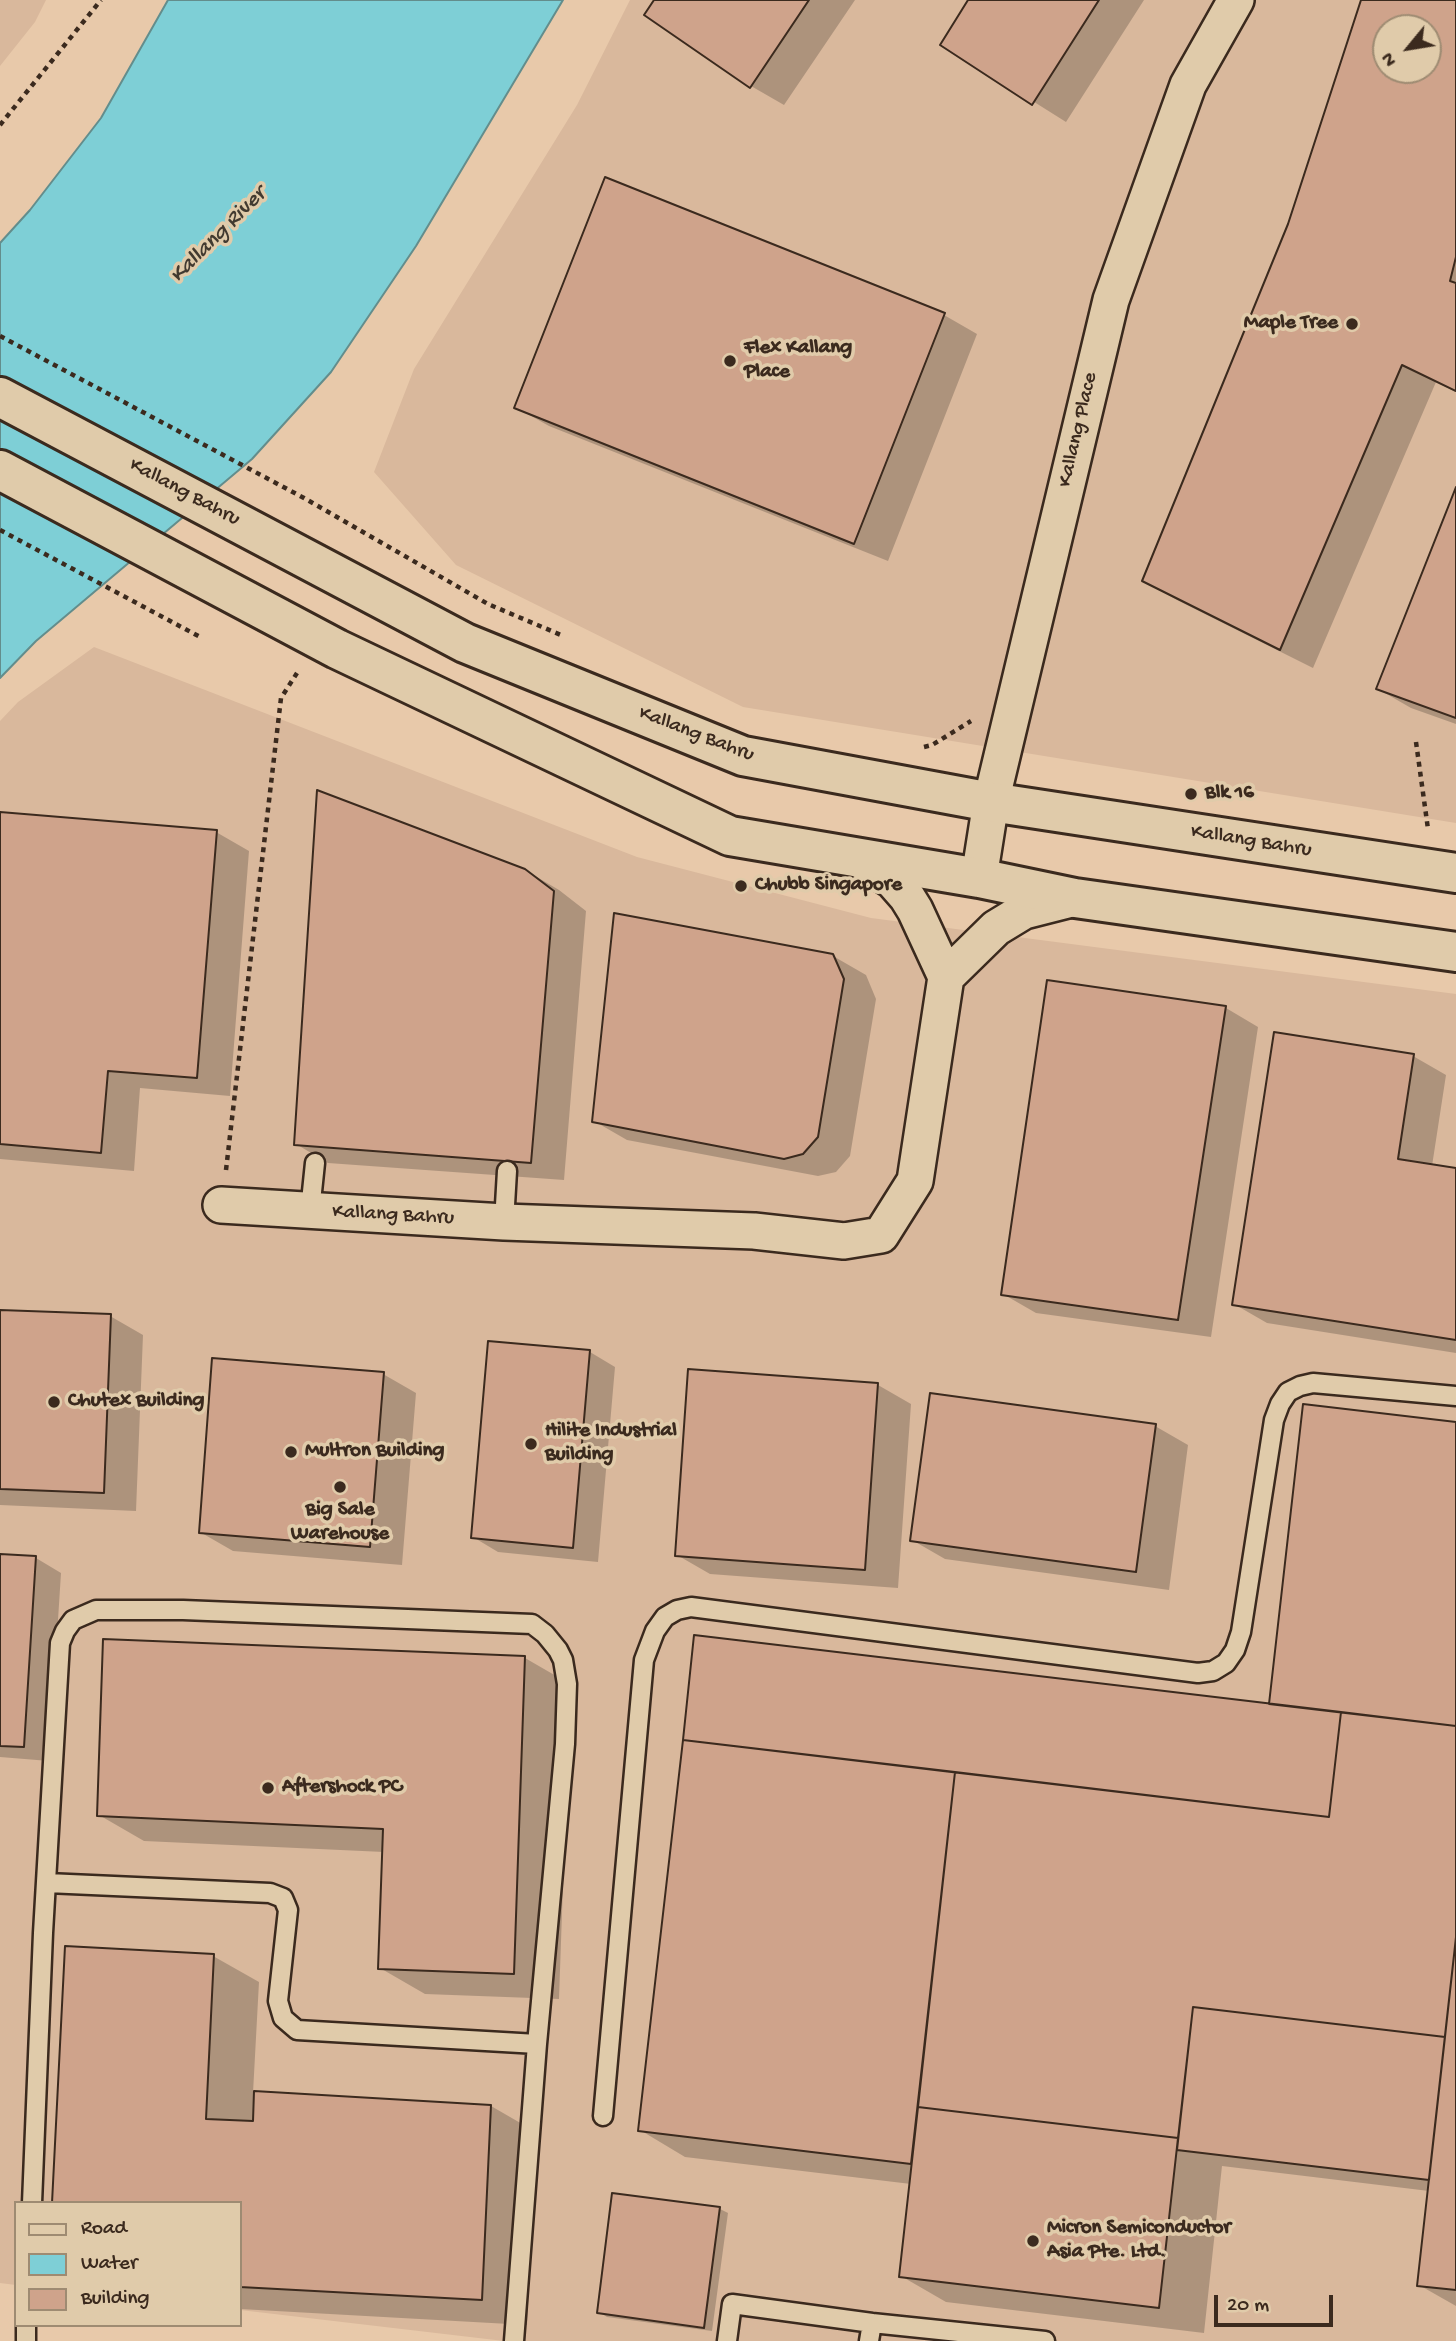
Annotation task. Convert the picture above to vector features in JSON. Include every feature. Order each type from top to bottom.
[{"type":"main road","name":"Kallang Bahru","points":[[0,397],[466,643],[743,756],[991,802],[1456,873]]},
{"type":"main road","points":[[0,470],[337,649],[730,836],[979,878],[1075,898],[1456,952]]},
{"type":"street","name":"Kallang Place","points":[[979,878],[991,802],[1111,300],[1188,86],[1236,0]]},
{"type":"street","points":[[856,858],[893,881],[906,897],[915,910],[946,977],[996,928],[1024,911],[1075,898]]},
{"type":"street","name":"Kallang Bahru","points":[[221,1205],[504,1222],[754,1231],[844,1241],[881,1235],[915,1181],[946,977]]},
{"type":"lane","points":[[310,1211],[315,1163]]},
{"type":"lane","points":[[504,1222],[507,1171]]},
{"type":"lane","points":[[603,2116],[644,1660],[654,1631],[665,1617],[691,1607],[1198,1673],[1213,1671],[1231,1657],[1241,1632],[1275,1420],[1280,1404],[1289,1392],[1313,1383],[1456,1396]]},
{"type":"lane","points":[[32,2201],[60,1643],[73,1620],[96,1609],[532,1624],[545,1634],[558,1650],[563,1660],[567,1684],[565,1744],[537,2044],[514,2341]]},
{"type":"lane","points":[[47,1883],[270,1894],[283,1898],[288,1910],[278,2001],[283,2018],[298,2030],[537,2044]]},
{"type":"lane","points":[[727,2341],[732,2304],[871,2332],[1045,2341]]},
{"type":"path","points":[[0,125],[101,0]]},
{"type":"path","points":[[0,335],[304,498],[488,604],[565,637]]},
{"type":"path","points":[[0,530],[202,638]]},
{"type":"path","points":[[221,1205],[281,698],[297,673]]},
{"type":"path","points":[[921,747],[932,745],[970,723],[976,714]]},
{"type":"path","points":[[1416,742],[1428,829],[1437,831]]},
{"type":"shaded area","points":[[0,0],[46,0],[35,22],[0,66]]},
{"type":"shaded area","points":[[630,0],[1456,0],[1456,823],[743,707],[456,565],[374,472],[414,369],[577,105]]},
{"type":"shaded area","points":[[94,647],[637,857],[871,918],[1456,994],[1456,2341],[504,2341],[242,2310],[242,2201],[14,2201],[14,2285],[0,2283],[0,721],[18,702]]},
{"type":"water","name":"Kallang River","points":[[168,0],[563,0],[416,246],[331,372],[252,459],[36,641],[0,678],[0,243],[30,210],[101,118]]},
{"type":"building","points":[[654,0],[809,0],[750,88],[644,15]]},
{"type":"building","points":[[968,0],[1099,0],[1032,105],[940,45]]},
{"type":"building","name":"Maple Tree","points":[[1361,0],[1456,0],[1456,257],[1450,281],[1456,283],[1456,391],[1402,365],[1280,650],[1142,581],[1288,224]]},
{"type":"building","name":"Flex Kallang Place","points":[[605,177],[945,313],[854,544],[514,408]]},
{"type":"building","points":[[1456,487],[1456,718],[1376,689]]},
{"type":"building","points":[[317,790],[525,869],[554,891],[531,1163],[294,1145]]},
{"type":"building","points":[[0,812],[217,830],[197,1078],[108,1071],[101,1153],[0,1144]]},
{"type":"building","points":[[614,913],[833,954],[844,979],[818,1137],[803,1154],[784,1159],[592,1122]]},
{"type":"building","points":[[1047,980],[1226,1006],[1178,1320],[1001,1295]]},
{"type":"building","points":[[1274,1032],[1414,1054],[1398,1159],[1456,1168],[1456,1340],[1232,1305]]},
{"type":"building","name":"Chutex Building","points":[[0,1310],[111,1314],[104,1493],[0,1489]]},
{"type":"building","name":"Hilite Industrial Building","points":[[488,1341],[590,1350],[573,1548],[471,1538]]},
{"type":"building","name":"Multron Building","points":[[212,1358],[384,1372],[370,1547],[199,1533]]},
{"type":"building","points":[[688,1369],[878,1383],[865,1570],[675,1556]]},
{"type":"building","points":[[930,1393],[1156,1424],[1136,1572],[910,1541]]},
{"type":"building","points":[[1303,1404],[1456,1422],[1456,1726],[1269,1704]]},
{"type":"building","points":[[0,1554],[36,1556],[24,1747],[0,1746]]},
{"type":"building","points":[[694,1635],[1341,1712],[1329,1817],[683,1740]]},
{"type":"building","points":[[103,1639],[525,1656],[514,1974],[378,1969],[383,1829],[97,1816]]},
{"type":"building","points":[[1341,1712],[1456,1726],[1456,1937],[1445,2037],[1193,2007],[1178,2138],[918,2107],[955,1772],[1329,1817]]},
{"type":"building","points":[[683,1740],[955,1772],[911,2164],[638,2131]]},
{"type":"building","points":[[1456,1937],[1456,2290],[1417,2286]]},
{"type":"building","points":[[65,1946],[214,1954],[206,2119],[253,2121],[254,2091],[491,2105],[482,2300],[242,2287],[242,2201],[52,2201]]},
{"type":"building","points":[[1193,2007],[1445,2037],[1429,2180],[1177,2150]]},
{"type":"building","points":[[918,2107],[1178,2138],[1159,2308],[899,2277]]},
{"type":"building","points":[[612,2193],[720,2207],[704,2328],[597,2313]]},
{"type":"place","name":"Maple Tree","points":[[1352,324]]},
{"type":"place","name":"Flex Kallang Place","points":[[730,361]]},
{"type":"place","name":"Blk 16","points":[[1191,794]]},
{"type":"place","name":"Chubb Singapore","points":[[741,886]]},
{"type":"place","name":"Chutex Building","points":[[54,1402]]},
{"type":"place","name":"Hilite Industrial Building","points":[[531,1444]]},
{"type":"place","name":"Multron Building","points":[[291,1452]]},
{"type":"place","name":"Big Sale Warehouse","points":[[340,1487]]},
{"type":"place","name":"Aftershock PC","points":[[268,1788]]},
{"type":"place","name":"Micron Semiconductor Asia Pte. Ltd.","points":[[1033,2241]]}]
